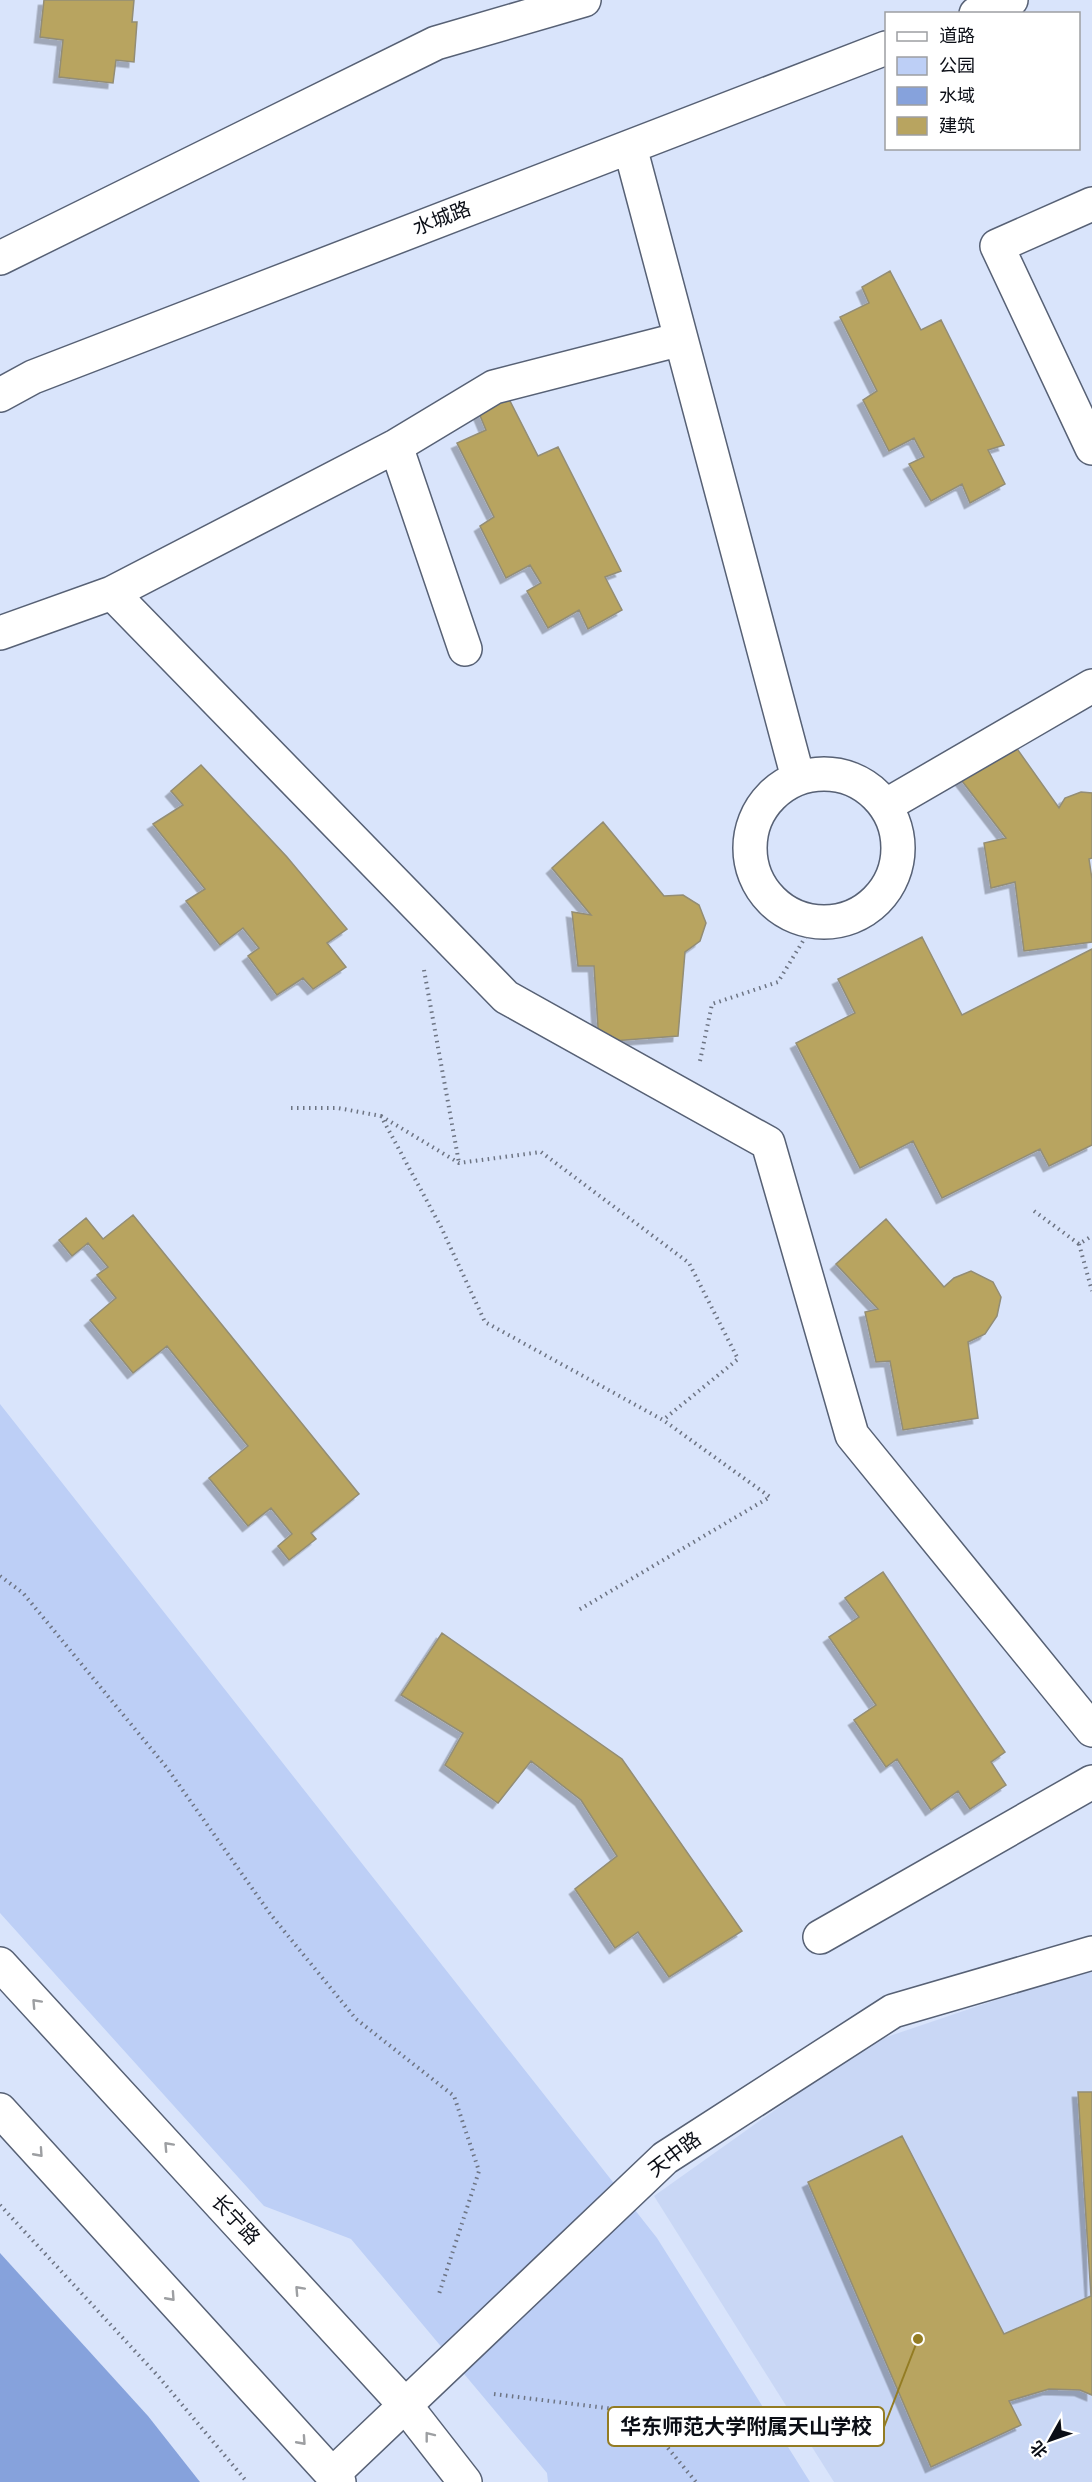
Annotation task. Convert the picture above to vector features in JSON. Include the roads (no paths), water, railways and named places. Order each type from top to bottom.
[{"type":"street","points":[[0,258],[436,44],[584,0]]},
{"type":"street","points":[[981,12],[1011,0]]},
{"type":"street","name":"水城路","points":[[0,394],[33,377],[885,48]]},
{"type":"street","points":[[630,147],[798,778]]},
{"type":"street","points":[[1092,204],[997,246],[1092,448]]},
{"type":"street","points":[[0,633],[112,593],[396,446],[494,387],[681,339]]},
{"type":"street","points":[[396,446],[465,648]]},
{"type":"street","points":[[112,593],[506,997],[768,1143],[852,1436],[1092,1730]]},
{"type":"street","points":[[885,806],[1092,686]]},
{"type":"street","points":[[822,774],[846,777],[868,788],[885,806],[896,828],[899,852],[894,876],[881,897],[862,913],[839,922],[814,923],[791,915],[771,901],[757,880],[750,857],[751,832],[760,809],[776,790],[798,778],[822,774]]},
{"type":"street","points":[[820,1937],[1092,1782]]},
{"type":"street","name":"天中路","points":[[336,2478],[405,2405],[665,2158],[893,2011],[1092,1953]]},
{"type":"street","name":"长宁路","points":[[0,1964],[405,2405],[465,2482]]},
{"type":"street","points":[[0,2110],[336,2478]]},
{"type":"water","points":[[0,2253],[148,2416],[200,2482],[0,2482]]},
{"type":"place","name":"华东师范大学附属天山学校","points":[[918,2339]]}]
